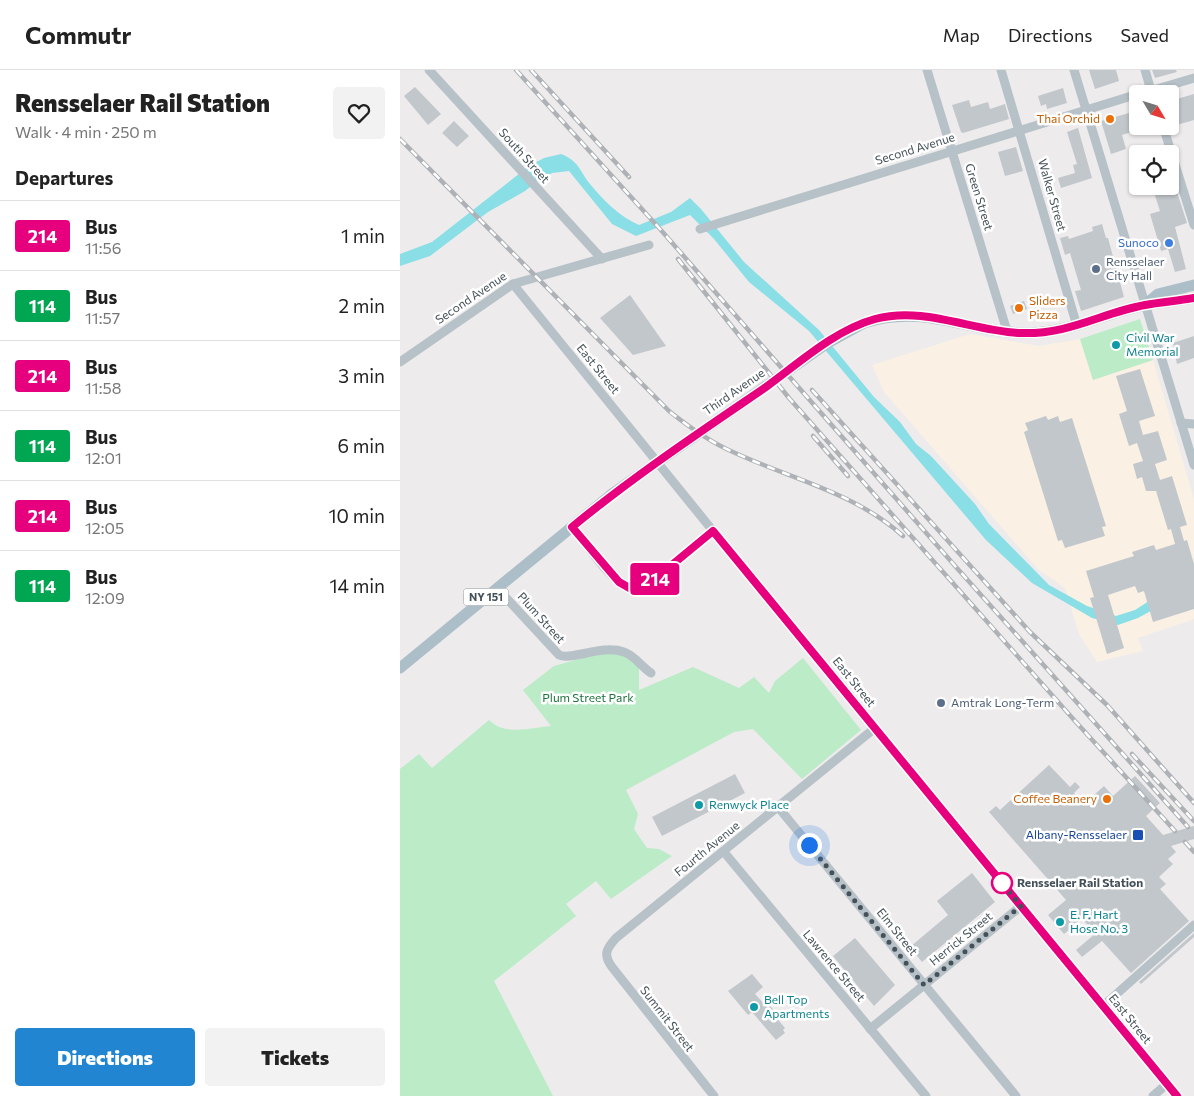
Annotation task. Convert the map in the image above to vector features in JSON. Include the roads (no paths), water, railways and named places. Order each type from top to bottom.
[{"type":"main road","name":"Third Avenue","points":[[1145,305],[1158,294],[1194,285]]},
{"type":"main road","name":"Third Avenue","points":[[400,668],[612,494],[826,344],[864,323],[890,317],[921,316],[1007,331],[1045,332],[1078,326],[1145,305],[1194,298]]},
{"type":"street","name":"South Street","points":[[429,70],[602,259]]},
{"type":"street","name":"Green Street","points":[[927,70],[1007,331]]},
{"type":"street","name":"Walker Street","points":[[1001,70],[1078,326]]},
{"type":"street","points":[[1074,70],[1194,465]]},
{"type":"street","points":[[1145,70],[1150,85]]},
{"type":"street","name":"Second Avenue","points":[[1173,85],[1194,78]]},
{"type":"street","name":"Second Avenue","points":[[700,229],[1129,97]]},
{"type":"street","points":[[1166,135],[1194,224]]},
{"type":"street","name":"Second Avenue","points":[[400,362],[513,284],[649,244]]},
{"type":"street","name":"East Street","points":[[513,284],[713,531],[1177,1096]]},
{"type":"street","points":[[1181,424],[1194,424]]},
{"type":"street","points":[[572,527],[619,582],[633,590],[650,583],[713,531]]},
{"type":"street","name":"Plum Street","points":[[497,588],[558,655],[563,657],[590,651],[616,650],[626,652],[651,674]]},
{"type":"street","name":"Fourth Avenue","points":[[605,954],[616,938],[875,728]]},
{"type":"street","name":"Elm Street","points":[[778,807],[1016,1096]]},
{"type":"street","name":"Lawrence Street","points":[[724,852],[926,1096]]},
{"type":"street","name":"Herrick Street","points":[[870,1028],[1021,906]]},
{"type":"street","points":[[1103,1006],[1194,926]]},
{"type":"street","name":"Summit Street","points":[[605,954],[612,967],[714,1096]]},
{"type":"street","points":[[1153,1096],[1167,1084]]},
{"type":"water","points":[[561,154],[578,166],[590,184],[612,208],[639,225],[671,212],[690,198],[744,262],[819,330],[874,397],[900,422],[916,444],[931,456],[975,504],[989,524],[1049,585],[1087,606],[1116,616],[1135,610],[1194,572],[1194,587],[1138,618],[1118,625],[1092,618],[1032,583],[986,540],[809,331],[749,282],[714,239],[690,215],[636,236],[612,224],[569,171],[552,173],[488,212],[430,256],[400,266],[400,254],[432,242],[529,166],[544,158]]},
{"type":"railway","points":[[516,70],[660,229],[956,567],[1188,827]]},
{"type":"railway","points":[[531,70],[629,177]]},
{"type":"railway","points":[[400,139],[669,411],[716,444],[755,462],[843,497],[864,508],[903,536]]},
{"type":"railway","points":[[678,259],[789,398],[1175,831]]},
{"type":"railway","points":[[812,390],[1030,632],[1107,705],[1194,803]]},
{"type":"railway","points":[[813,436],[848,476]]},
{"type":"railway","points":[[1132,754],[1194,821]]},
{"type":"railway","points":[[1185,842],[1194,852]]},
{"type":"place","name":"Thai Orchid","points":[[1110,119]]},
{"type":"place","name":"Sunoco","points":[[1169,243]]},
{"type":"place","name":"Rensselaer City Hall","points":[[1096,269]]},
{"type":"place","name":"Sliders Pizza","points":[[1019,308]]},
{"type":"place","name":"Civil War Memorial","points":[[1116,345]]},
{"type":"place","name":"Amtrak Long-Term","points":[[941,703]]},
{"type":"place","name":"Coffee Beanery","points":[[1107,799]]},
{"type":"place","name":"Renwyck Place","points":[[699,805]]},
{"type":"place","name":"Albany-Rensselaer","points":[[1138,835]]},
{"type":"place","name":"Rensselaer Rail Station","points":[[1002,883]]},
{"type":"place","name":"E. F. Hart Hose No. 3","points":[[1060,922]]},
{"type":"place","name":"Bell Top Apartments","points":[[754,1007]]},
{"type":"park label","name":"Plum Street Park","points":[[588,698]]}]
